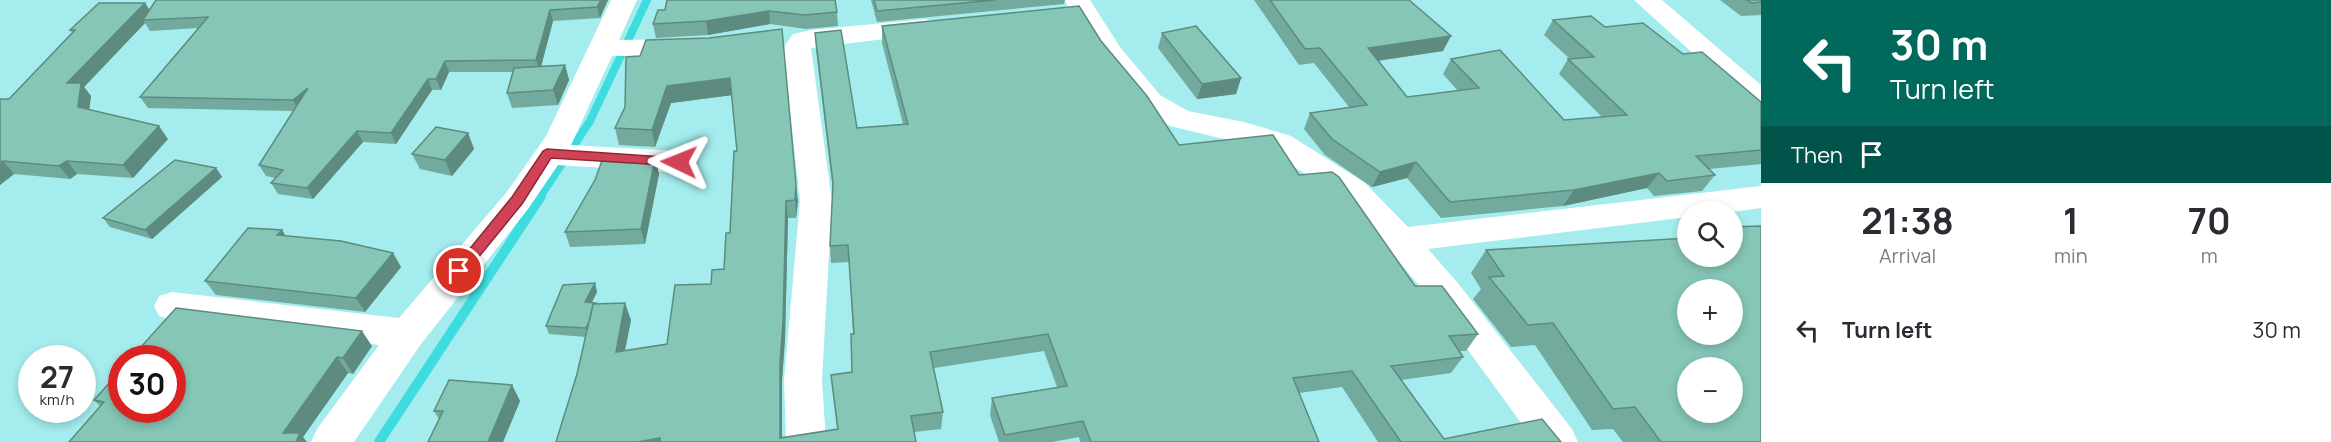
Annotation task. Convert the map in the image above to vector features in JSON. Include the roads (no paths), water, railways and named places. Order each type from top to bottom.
[{"type":"street","points":[[331,442],[408,334],[553,154],[608,49],[624,0]]},
{"type":"street","points":[[1647,0],[1761,100]]},
{"type":"street","points":[[1048,15],[1080,6],[1150,102],[1180,119],[1244,132],[1280,143],[1354,191],[1402,240],[1445,292],[1558,442]]},
{"type":"street","points":[[806,442],[803,380],[816,201],[797,48],[791,38],[955,24]]},
{"type":"street","points":[[608,49],[711,45]]},
{"type":"street","points":[[553,154],[611,160],[679,162]]},
{"type":"street","points":[[1402,240],[1761,197]]},
{"type":"street","points":[[172,306],[408,334]]},
{"type":"waterway","points":[[540,197],[590,121],[647,0]]},
{"type":"waterway","points":[[379,442],[541,196]]}]
